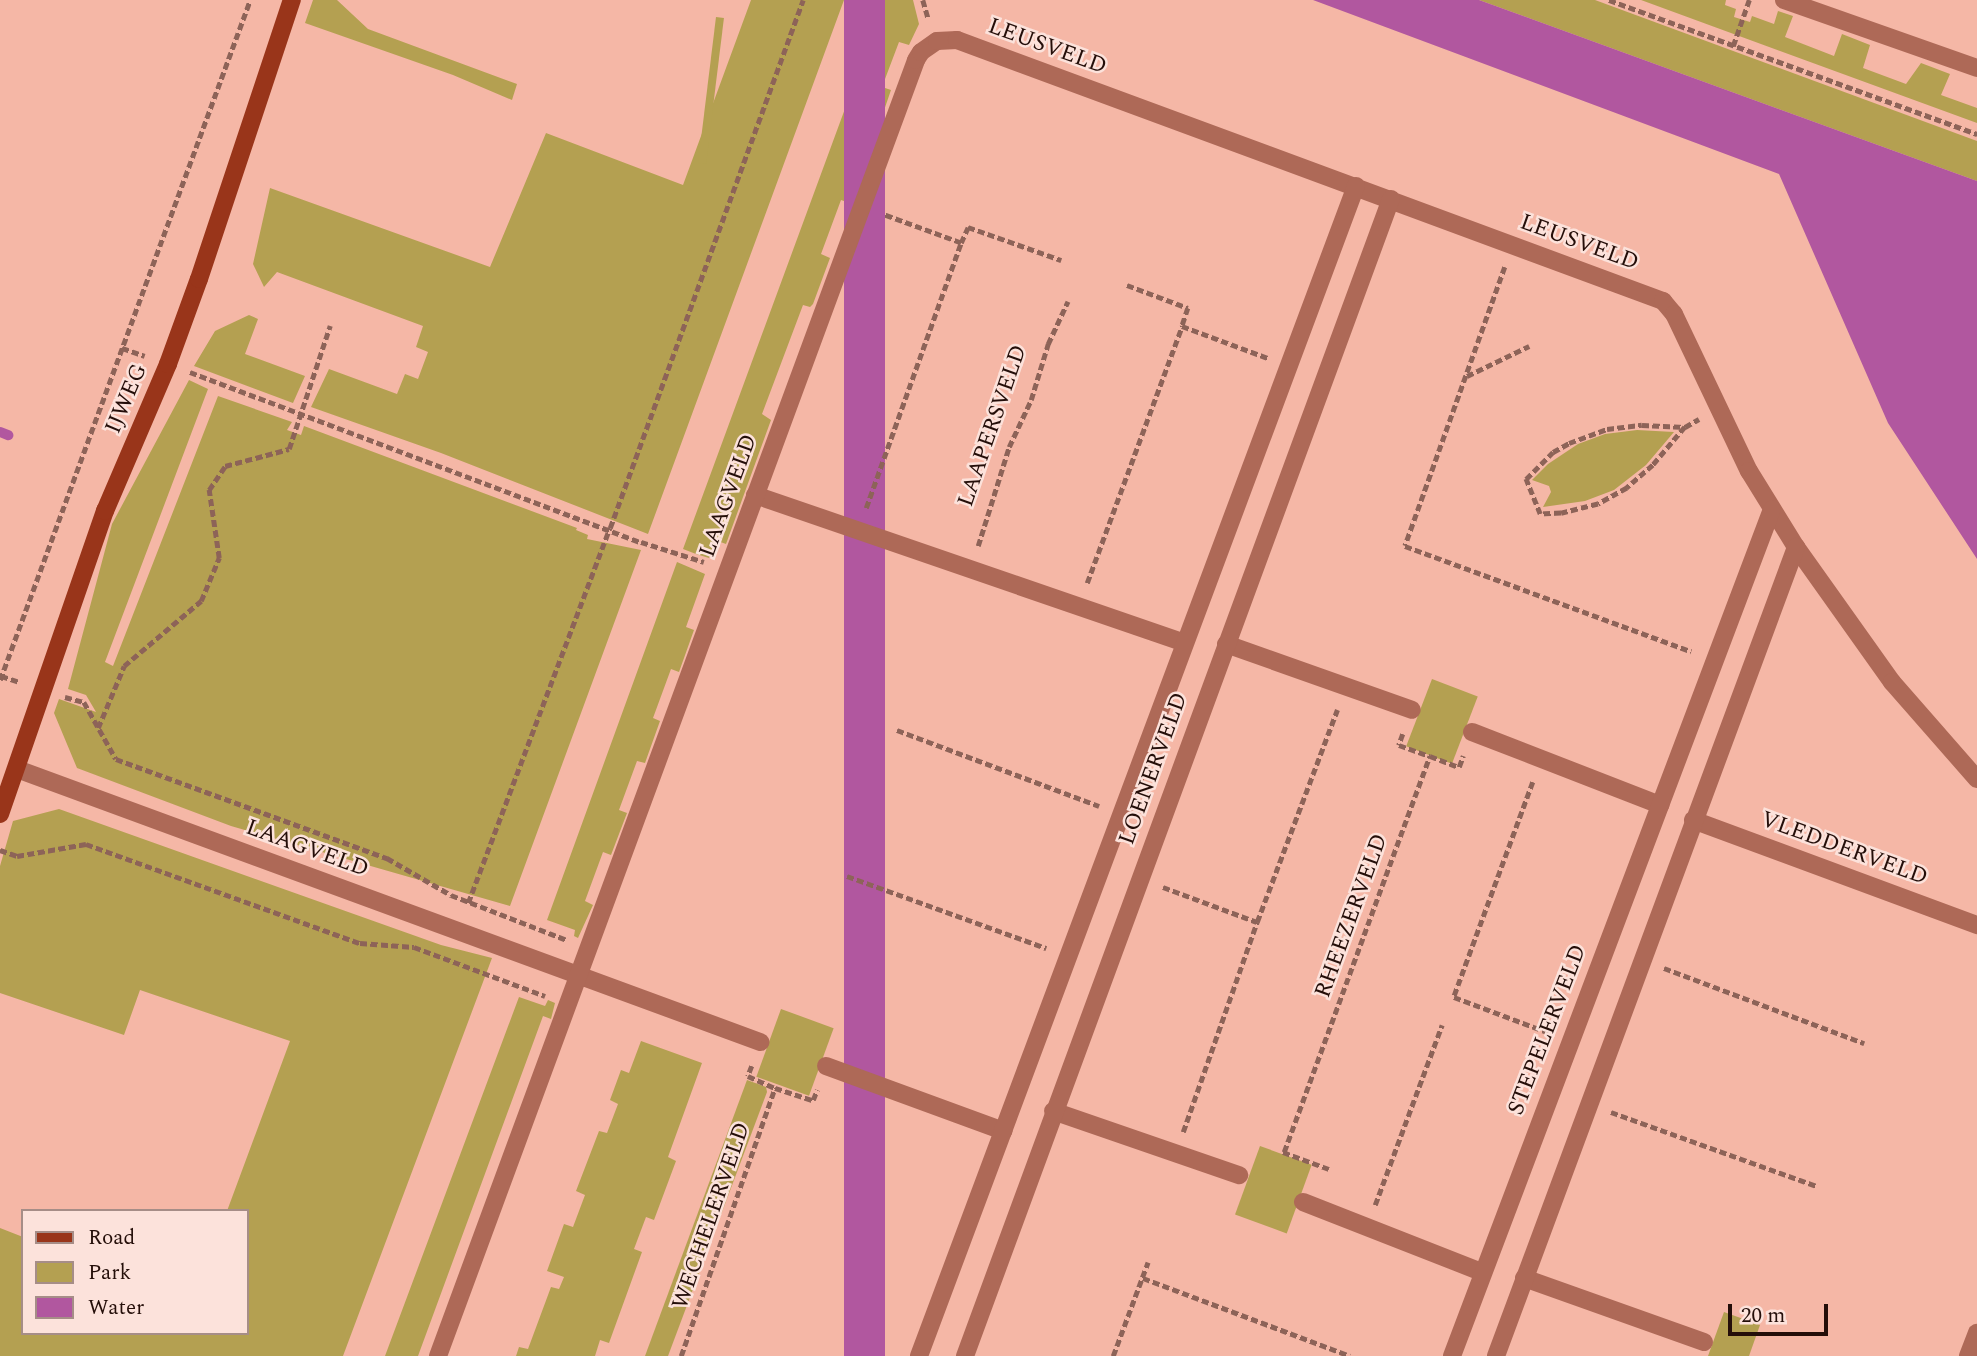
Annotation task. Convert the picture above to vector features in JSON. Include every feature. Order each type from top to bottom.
[{"type":"street","name":"IJWEG","points":[[0,814],[105,511],[168,364],[292,0]]},
{"type":"street","points":[[1784,0],[1977,68]]},
{"type":"street","name":"LEUSVELD","points":[[937,41],[957,40],[1663,301],[1674,314],[1719,409],[1772,509],[1796,547],[1892,682],[1977,779]]},
{"type":"street","name":"LAAGVELD","points":[[438,1356],[916,60],[921,52],[937,41]]},
{"type":"street","name":"LOENERVELD","points":[[919,1356],[1356,186]]},
{"type":"street","name":"LOENERVELD","points":[[965,1356],[1391,199]]},
{"type":"street","points":[[755,495],[1184,643]]},
{"type":"street","name":"STEPELERVELD","points":[[1452,1356],[1772,509]]},
{"type":"street","points":[[1496,1356],[1796,547]]},
{"type":"street","points":[[1226,644],[1412,709]]},
{"type":"street","points":[[1472,732],[1660,805]]},
{"type":"street","name":"LAAGVELD","points":[[17,769],[579,976]]},
{"type":"street","name":"VLEDDERVELD","points":[[1693,820],[1977,925]]},
{"type":"street","points":[[579,976],[760,1042]]},
{"type":"street","points":[[826,1066],[1003,1131]]},
{"type":"street","points":[[1054,1111],[1239,1175]]},
{"type":"street","points":[[1303,1202],[1482,1272]]},
{"type":"street","points":[[1524,1278],[1704,1342]]},
{"type":"street","points":[[1968,1356],[1977,1333]]},
{"type":"path","name":"IJWEG","points":[[1,678],[250,0]]},
{"type":"path","points":[[468,903],[610,528],[803,0]]},
{"type":"path","points":[[1609,0],[1977,134]]},
{"type":"path","points":[[1733,46],[1749,0]]},
{"type":"path","points":[[862,205],[961,243]]},
{"type":"path","points":[[858,530],[968,227],[1061,260]]},
{"type":"path","points":[[1513,244],[1405,546],[1715,659]]},
{"type":"path","points":[[1079,608],[1188,308],[1127,285]]},
{"type":"path","name":"LAAPERSVELD","points":[[971,570],[1009,447],[1031,400],[1048,344],[1068,302]]},
{"type":"path","points":[[97,729],[124,666],[201,601],[219,558],[209,490],[225,466],[289,449],[331,326]]},
{"type":"path","points":[[1182,326],[1288,365]]},
{"type":"path","points":[[1466,376],[1529,346]]},
{"type":"path","points":[[122,348],[610,528],[641,542],[696,559]]},
{"type":"path","points":[[1685,426],[1624,426],[1584,435],[1569,443],[1544,460],[1526,479],[1540,514],[1561,513],[1598,504],[1627,488],[1653,465],[1685,426],[1719,409]]},
{"type":"path","points":[[1,678],[84,702],[116,759],[387,858],[468,903],[571,942]]},
{"type":"path","points":[[1175,1152],[1257,922],[1346,686]]},
{"type":"path","points":[[1412,709],[1399,745],[1459,767],[1472,732]]},
{"type":"path","name":"LOENERVELD","points":[[897,730],[1123,815]]},
{"type":"path","name":"RHEEZERVELD","points":[[1328,1169],[1283,1152],[1430,756]]},
{"type":"path","points":[[1541,759],[1454,996],[1570,1041]]},
{"type":"path","points":[[0,850],[18,856],[86,844],[360,943],[414,947],[552,998]]},
{"type":"path","points":[[847,876],[1070,956]]},
{"type":"path","points":[[1139,879],[1257,922]]},
{"type":"path","points":[[1644,960],[1864,1043]]},
{"type":"path","points":[[1367,1228],[1442,1026]]},
{"type":"path","points":[[760,1042],[748,1076],[775,1088],[813,1100],[826,1066]]},
{"type":"path","name":"WECHELERVELD","points":[[681,1356],[775,1088]]},
{"type":"path","points":[[1591,1104],[1817,1186]]},
{"type":"path","points":[[1113,1356],[1148,1262]]},
{"type":"path","points":[[1143,1278],[1350,1356]]},
{"type":"green space","points":[[313,0],[337,0],[368,29],[517,84],[512,100],[453,75],[305,23]]},
{"type":"green space","points":[[751,0],[844,0],[648,534],[441,453],[311,407],[329,369],[397,394],[405,374],[418,379],[428,352],[416,347],[423,326],[277,272],[264,287],[253,264],[270,188],[490,267],[546,133],[683,185]]},
{"type":"green space","points":[[885,0],[913,0],[919,24],[909,45],[899,42],[882,87],[891,90],[879,125],[869,123],[851,171],[860,175],[850,203],[841,200],[821,254],[830,258],[813,304],[810,307],[803,305],[762,414],[771,420],[726,544],[715,540],[709,558],[696,554],[683,549]]},
{"type":"green space","points":[[1479,0],[1595,0],[1977,141],[1977,181]]},
{"type":"green space","points":[[1641,0],[1726,0],[1725,5],[1736,9],[1734,17],[1750,22],[1752,16],[1774,24],[1778,11],[1793,16],[1785,37],[1834,56],[1842,34],[1870,45],[1863,68],[1906,84],[1921,63],[1950,74],[1941,95],[1977,108],[1977,123]]},
{"type":"green space","points":[[716,17],[724,18],[706,164],[698,163]]},
{"type":"green space","points":[[249,315],[258,319],[245,354],[305,376],[293,403],[194,366],[215,331]]},
{"type":"green space","points":[[189,380],[208,389],[105,662],[113,666],[218,396],[292,422],[287,430],[301,435],[304,426],[577,528],[576,530],[588,535],[587,539],[641,550],[510,906],[231,826],[77,768],[54,713],[59,699],[96,712],[86,695],[68,689],[112,524]]},
{"type":"green space","points":[[1637,430],[1674,432],[1646,465],[1614,490],[1585,501],[1543,507],[1551,492],[1549,486],[1532,480],[1548,464],[1578,444],[1605,434]]},
{"type":"green space","points":[[677,562],[705,574],[686,627],[694,630],[679,672],[671,669],[653,718],[660,721],[645,763],[637,761],[619,810],[627,813],[611,855],[603,852],[585,901],[593,905],[578,938],[574,936],[575,930],[547,920]]},
{"type":"green space","points":[[1432,679],[1478,697],[1452,764],[1406,746]]},
{"type":"green space","points":[[59,809],[441,945],[492,958],[343,1356],[0,1356],[0,1228],[21,1236],[21,1335],[248,1335],[248,1209],[228,1209],[290,1041],[140,990],[124,1035],[0,993],[0,866],[13,821]]},
{"type":"green space","points":[[519,997],[545,1006],[548,1000],[555,1003],[551,1019],[543,1016],[418,1356],[385,1356]]},
{"type":"green space","points":[[781,1009],[834,1028],[809,1096],[756,1077]]},
{"type":"green space","points":[[641,1041],[702,1063],[668,1157],[676,1161],[654,1220],[646,1217],[634,1249],[642,1252],[609,1343],[600,1340],[595,1356],[516,1356],[519,1347],[528,1349],[551,1287],[559,1289],[564,1277],[547,1271],[564,1224],[573,1227],[585,1195],[576,1191],[599,1131],[607,1133],[618,1104],[610,1100],[621,1070],[629,1073]]},
{"type":"green space","points":[[747,1080],[766,1087],[767,1092],[668,1356],[645,1356]]},
{"type":"green space","points":[[1260,1146],[1312,1165],[1287,1233],[1235,1215]]},
{"type":"green space","points":[[1724,1312],[1760,1325],[1749,1356],[1708,1356]]},
{"type":"water","points":[[844,0],[885,0],[885,1356],[844,1356]]},
{"type":"water","points":[[1313,0],[1479,0],[1977,181],[1977,559],[1888,423],[1779,174]]},
{"type":"waterway","points":[[0,432],[8,435]]}]
